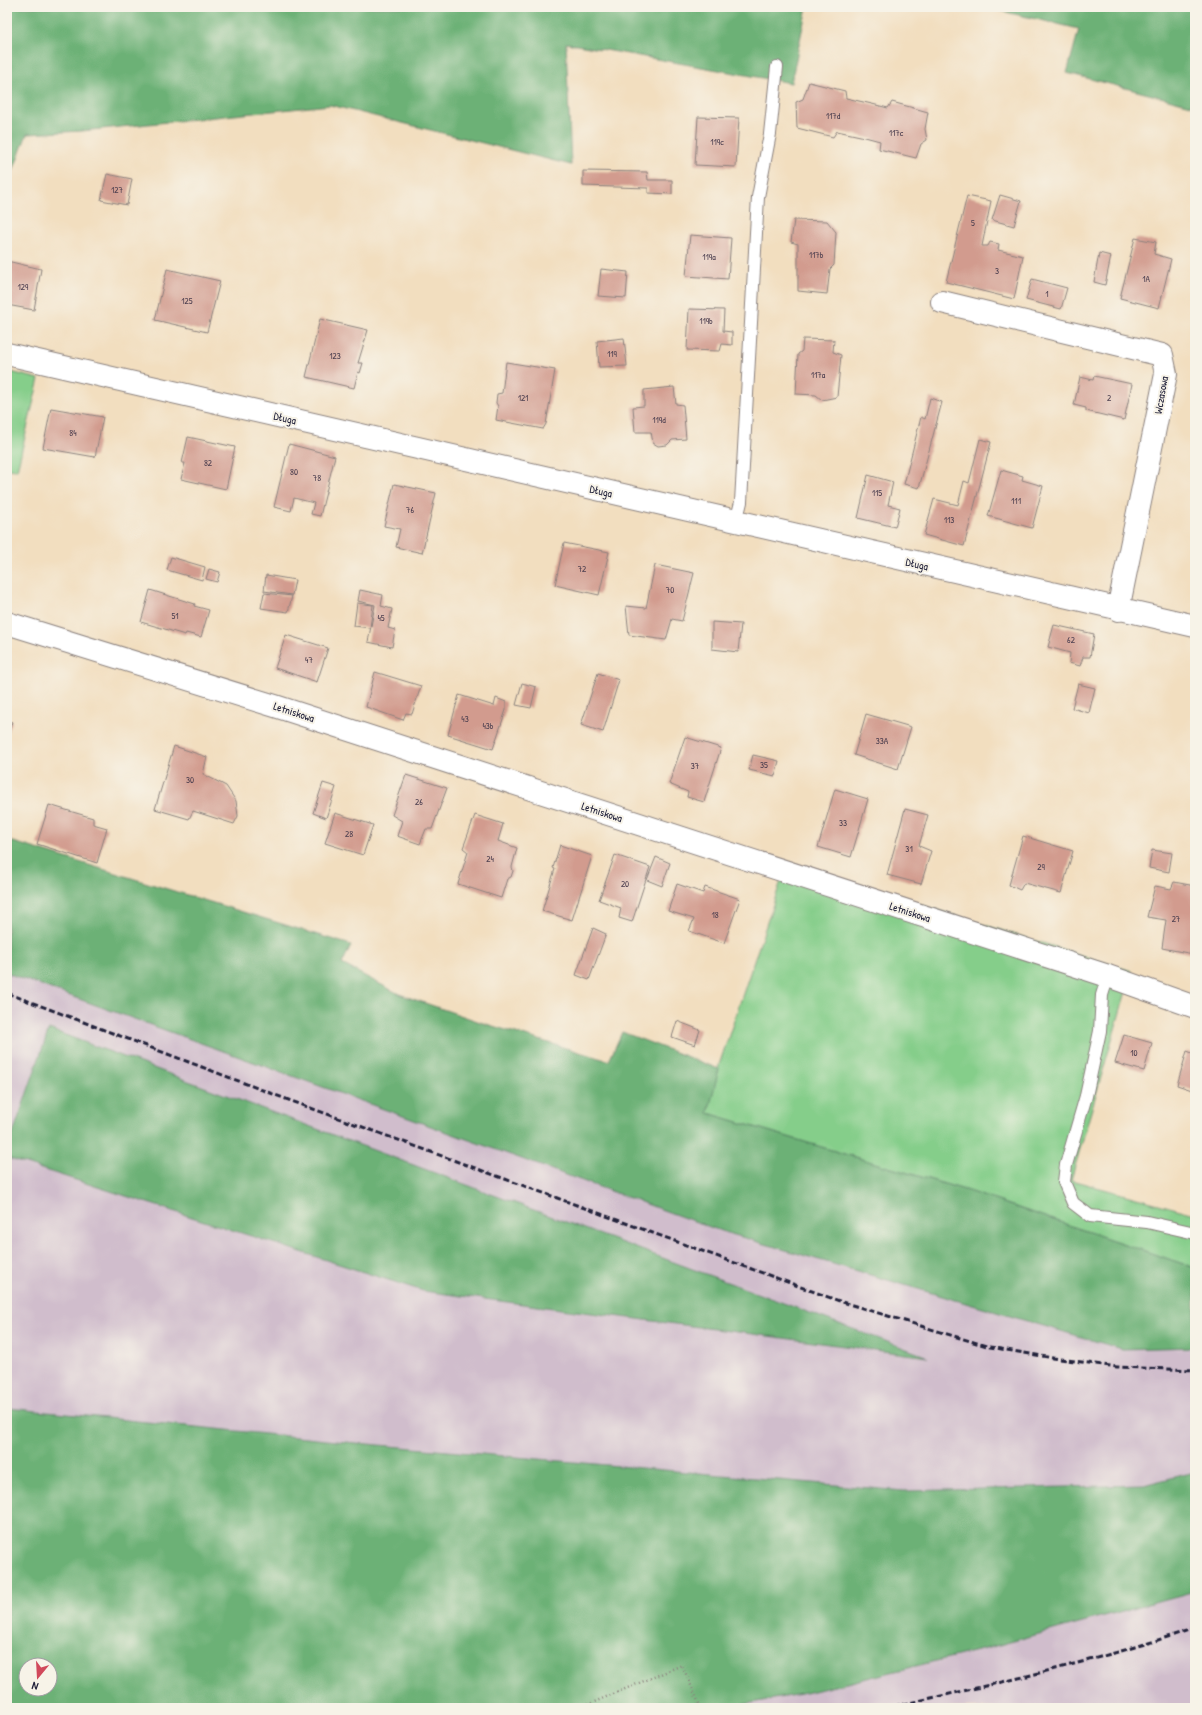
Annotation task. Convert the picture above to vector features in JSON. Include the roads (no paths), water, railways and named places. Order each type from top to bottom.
[{"type":"street","name":"Wczasowa","points":[[942,302],[1162,355],[1166,374],[1118,610]]},
{"type":"street","name":"Długa","points":[[7,354],[1118,610],[1195,626]]},
{"type":"street","name":"Letniskowa","points":[[7,623],[283,708],[1108,976],[1195,1007]]},
{"type":"lane","points":[[736,522],[741,502],[758,197],[770,134],[777,67]]},
{"type":"lane","points":[[1108,976],[1102,995],[1100,1031],[1088,1089],[1066,1165],[1064,1182],[1073,1202],[1090,1216],[1147,1222],[1195,1233]]},
{"type":"railway","points":[[7,993],[286,1099],[842,1302],[990,1347],[1117,1367],[1195,1370]]},
{"type":"railway","points":[[885,1708],[963,1691],[1119,1652],[1195,1628]]}]
